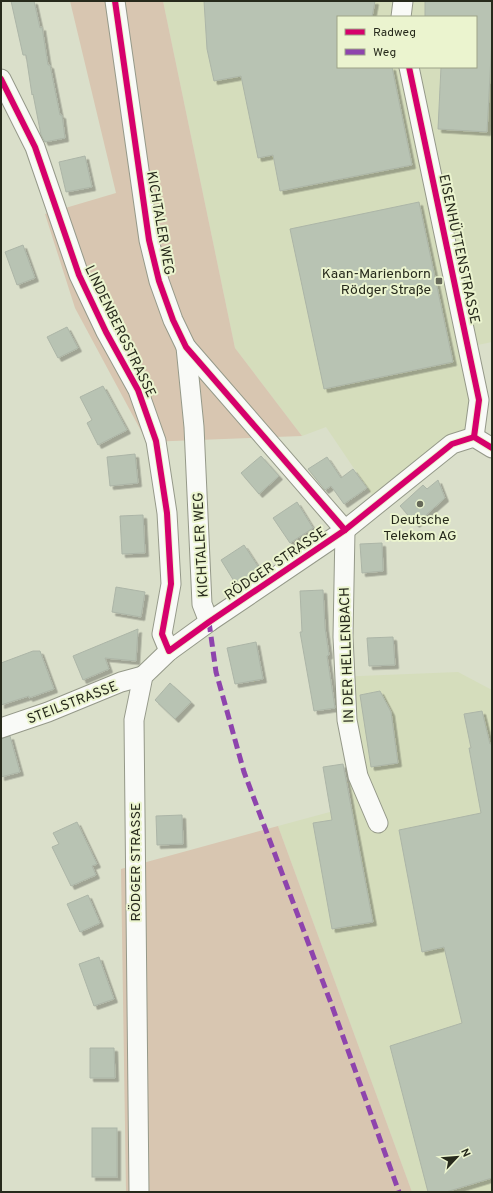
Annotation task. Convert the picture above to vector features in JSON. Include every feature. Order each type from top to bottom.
[{"type":"street","name":"KICHTALER WEG","points":[[115,1],[149,240],[158,281],[173,320],[186,348],[345,530]]},
{"type":"street","points":[[401,16],[403,1]]},
{"type":"street","name":"EISENHÜTTENSTRASSE","points":[[409,68],[479,400],[474,437]]},
{"type":"street","name":"LINDENBERGSTRASSE","points":[[1,79],[35,147],[79,276],[106,332],[138,390],[156,441],[167,512],[171,584],[162,634],[169,651]]},
{"type":"street","name":"KICHTALER WEG","points":[[186,348],[194,427],[202,604],[209,622]]},
{"type":"street","points":[[474,437],[492,448]]},
{"type":"street","name":"RÖDGER STRASSE","points":[[139,1192],[134,720],[143,676],[169,651],[209,622],[345,530],[452,444],[474,437]]},
{"type":"street","name":"IN DER HELLENBACH","points":[[345,530],[343,637],[347,720],[358,776],[378,823]]},
{"type":"street","name":"STEILSTRASSE","points":[[1,728],[48,712],[121,682],[143,676]]},
{"type":"shaded area","points":[[70,1],[163,1],[235,348],[302,436],[147,442],[75,308],[45,214],[116,193]]},
{"type":"shaded area","points":[[163,1],[492,1],[492,342],[468,347],[474,437],[378,504],[326,427],[302,436],[235,348]]},
{"type":"shaded area","points":[[458,672],[492,690],[492,1192],[412,1192],[278,826],[352,806],[335,677]]},
{"type":"shaded area","points":[[278,826],[412,1192],[126,1192],[121,869]]},
{"type":"building","points":[[11,1],[34,1],[40,28],[42,27],[48,65],[50,65],[60,115],[62,115],[65,138],[45,142],[41,135],[33,94],[32,95],[26,55],[23,55]]},
{"type":"building","points":[[204,1],[375,1],[372,16],[337,16],[337,68],[392,68],[412,165],[280,191],[273,155],[258,158],[241,76],[214,81],[207,49]]},
{"type":"building","points":[[425,1],[492,1],[492,37],[487,132],[438,129],[441,68],[477,68],[477,16],[425,16]]},
{"type":"building","points":[[85,156],[92,187],[66,192],[59,162]]},
{"type":"building","points":[[419,202],[453,362],[324,389],[290,229]]},
{"type":"building","points":[[23,245],[35,278],[17,285],[5,252]]},
{"type":"building","points":[[67,327],[78,348],[58,358],[47,337]]},
{"type":"building","points":[[103,386],[127,430],[98,445],[87,423],[92,420],[80,397]]},
{"type":"building","points":[[135,454],[138,483],[110,486],[107,457]]},
{"type":"building","points":[[261,456],[279,476],[259,494],[241,473]]},
{"type":"building","points":[[327,457],[341,478],[353,469],[367,488],[344,504],[331,486],[325,490],[308,469]]},
{"type":"building","name":"Deutsche Telekom AG","points":[[438,480],[445,498],[416,524],[400,506],[423,485],[427,489]]},
{"type":"building","points":[[297,502],[313,528],[290,543],[273,518]]},
{"type":"building","points":[[143,515],[145,553],[122,554],[120,516]]},
{"type":"building","points":[[382,543],[383,571],[362,573],[360,544]]},
{"type":"building","points":[[244,545],[261,571],[237,586],[221,560]]},
{"type":"building","points":[[116,587],[145,592],[141,617],[112,612]]},
{"type":"building","points":[[323,590],[325,628],[329,655],[327,656],[335,708],[314,711],[300,632],[302,632],[300,591]]},
{"type":"building","points":[[138,629],[136,661],[105,658],[109,669],[83,680],[73,656]]},
{"type":"building","points":[[393,637],[395,665],[369,666],[367,638]]},
{"type":"building","points":[[256,642],[263,679],[235,684],[227,648]]},
{"type":"building","points":[[33,651],[40,651],[54,689],[29,698],[29,696],[1,705],[1,663]]},
{"type":"building","points":[[170,683],[191,702],[175,719],[155,700]]},
{"type":"building","points":[[380,691],[391,712],[398,763],[371,767],[360,695]]},
{"type":"building","points":[[482,711],[490,744],[492,744],[492,1178],[446,1192],[428,1192],[390,1046],[462,1023],[444,947],[422,952],[399,830],[481,813],[464,714]]},
{"type":"building","points":[[10,736],[20,772],[1,777],[1,739]]},
{"type":"building","points":[[343,764],[373,922],[332,929],[313,823],[332,820],[323,767]]},
{"type":"building","points":[[182,815],[183,844],[157,845],[156,816]]},
{"type":"building","points":[[77,822],[97,864],[92,866],[96,875],[71,886],[52,847],[59,844],[53,833]]},
{"type":"building","points":[[88,895],[100,923],[80,932],[67,904]]},
{"type":"building","points":[[99,957],[114,999],[94,1006],[79,964]]},
{"type":"building","points":[[90,1048],[114,1048],[115,1078],[90,1078]]},
{"type":"building","points":[[92,1128],[117,1128],[117,1177],[92,1177]]},
{"type":"marked path","points":[[209,622],[216,672],[244,772],[332,1006],[399,1192]]},
{"type":"cycle path","points":[[115,1],[149,240],[159,281],[173,320],[186,347],[345,530]]},
{"type":"cycle path","points":[[409,68],[479,400],[474,437]]},
{"type":"cycle path","points":[[1,79],[35,147],[79,275],[106,332],[138,390],[156,441],[167,513],[171,584],[162,634],[169,651],[209,622],[345,530],[452,444],[474,437],[492,448]]},
{"type":"place","name":"Kaan-Marienborn Rödger Straße","points":[[439,281]]},
{"type":"place","name":"Deutsche Telekom AG","points":[[420,504]]}]
